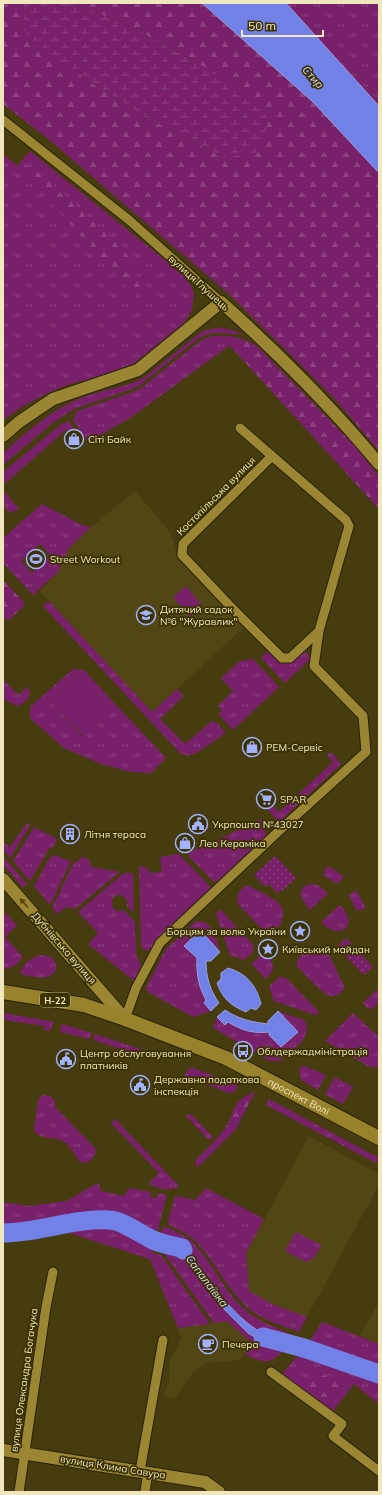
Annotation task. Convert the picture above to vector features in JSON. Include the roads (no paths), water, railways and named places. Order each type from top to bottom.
[{"type":"main road","name":"проспект Волі","points":[[3,992],[84,1005],[107,1012],[226,1058],[379,1138]]},
{"type":"street","name":"вулиця Глушець","points":[[3,120],[129,220],[262,338],[360,441],[379,464]]},
{"type":"street","points":[[3,436],[19,422],[52,399],[138,370],[221,302]]},
{"type":"street","name":"Костопільська вулиця","points":[[125,1019],[136,988],[160,943],[280,830],[366,752],[363,716],[314,666],[319,631],[349,526],[346,520],[240,428]]},
{"type":"street","name":"Костопільська вулиця","points":[[272,456],[183,544],[182,554],[231,607],[282,658],[290,658],[319,631]]},
{"type":"street","name":"Дубнівська вулиця","points":[[3,879],[125,1019]]},
{"type":"street","name":"вулиця Олександра Богачука","points":[[19,1492],[46,1307],[53,1272]]},
{"type":"street","points":[[145,1492],[144,1471],[163,1340]]},
{"type":"street","points":[[271,1372],[342,1424],[333,1436],[379,1471]]},
{"type":"street","name":"вулиця Клима Савура","points":[[3,1450],[144,1471],[205,1482],[219,1492]]},
{"type":"water","name":"Стир","points":[[202,3],[286,3],[379,106],[379,173],[313,102]]},
{"type":"water","points":[[200,930],[220,952],[211,961],[206,961],[209,983],[219,1003],[211,1011],[204,1003],[206,1000],[198,980],[197,958],[184,946]]},
{"type":"water","points":[[228,968],[240,973],[254,986],[261,1004],[256,1010],[251,1008],[246,1012],[240,1009],[231,1004],[222,993],[217,983],[221,979],[221,973]]},
{"type":"water","points":[[225,1010],[245,1020],[268,1024],[268,1021],[278,1011],[298,1032],[281,1047],[269,1035],[269,1032],[247,1031],[228,1022],[225,1025],[217,1017]]},
{"type":"water","points":[[160,1239],[180,1243],[185,1247],[230,1307],[252,1327],[264,1334],[290,1342],[284,1349],[260,1340],[248,1333],[221,1306],[183,1256],[173,1249],[158,1245]]},
{"type":"water","points":[[307,1345],[379,1371],[379,1379],[301,1352]]},
{"type":"waterway","name":"Сапалаївка","points":[[3,1233],[30,1231],[82,1221],[109,1220],[120,1222],[156,1241],[182,1248],[183,1250]]},
{"type":"waterway","name":"Сапалаївка","points":[[263,1337],[304,1348],[379,1374]]},
{"type":"place","name":"Сіті Байк","points":[[74,439]]},
{"type":"place","name":"Street Workout","points":[[36,559]]},
{"type":"place","name":"Дитячий садок №6 \"Журавлик\"","points":[[146,615]]},
{"type":"place","name":"РЕМ-Сервіс","points":[[252,747]]},
{"type":"place","name":"SPAR","points":[[266,799]]},
{"type":"place","name":"Укрпошта №43027","points":[[198,824]]},
{"type":"place","name":"Літня тераса","points":[[70,834]]},
{"type":"place","name":"Лео Кераміка","points":[[185,843]]},
{"type":"place","name":"Борцям за волю України","points":[[300,931]]},
{"type":"place","name":"Київський майдан","points":[[268,949]]},
{"type":"place","name":"Облдержадміністрація","points":[[243,1051]]},
{"type":"place","name":"Центр обслуговування платників","points":[[66,1059]]},
{"type":"place","name":"Державна податкова інспекція","points":[[140,1085]]},
{"type":"place","name":"Печера","points":[[208,1344]]}]
